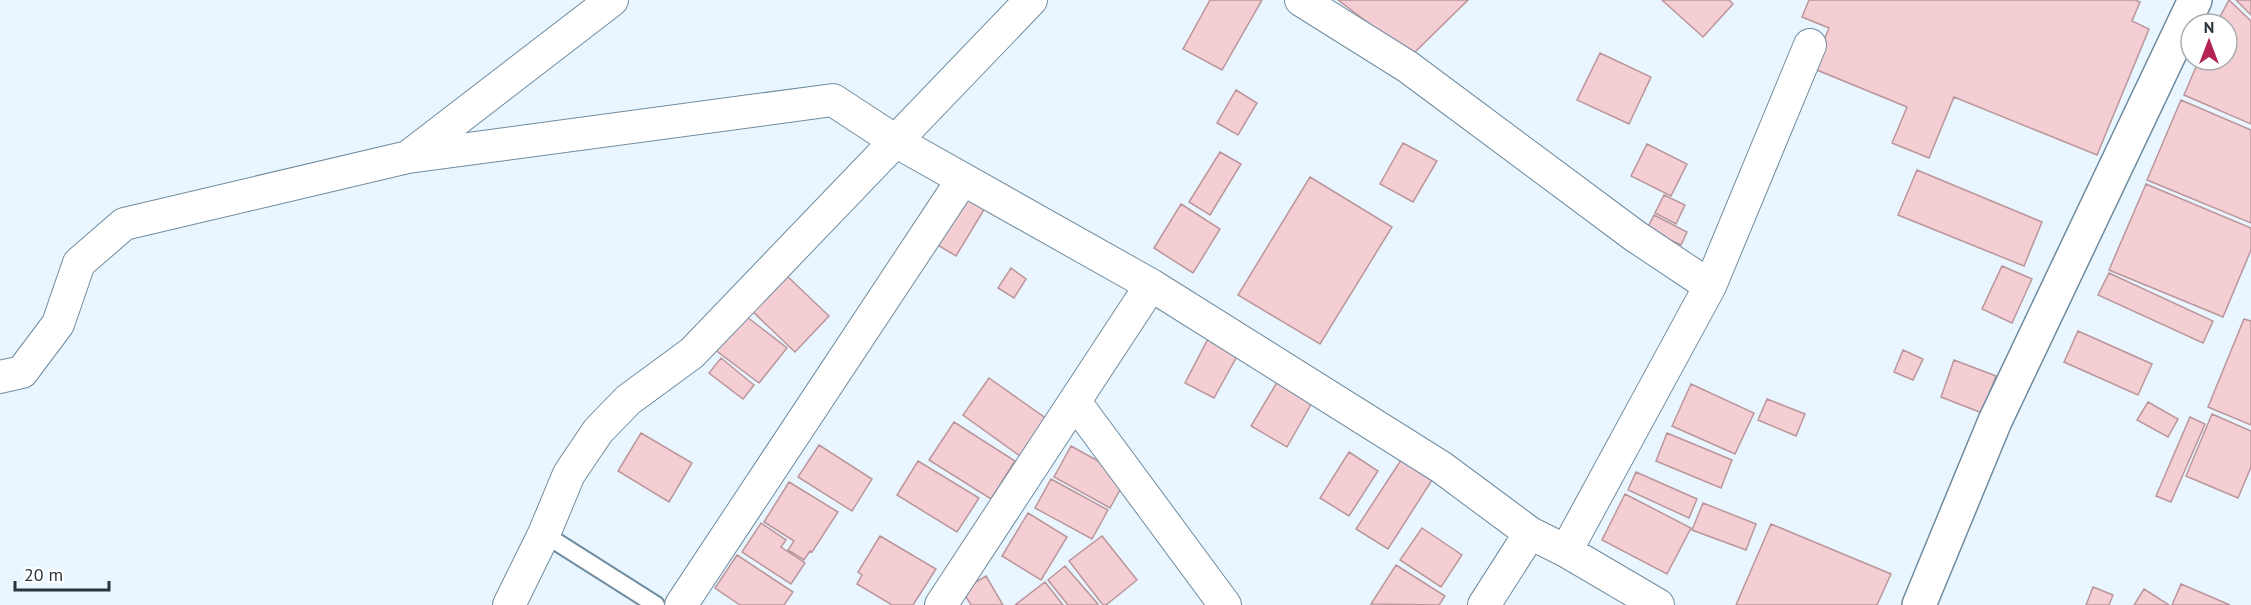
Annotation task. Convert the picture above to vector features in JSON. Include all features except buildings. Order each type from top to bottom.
[{"type":"street","points":[[408,158],[612,0]]},
{"type":"street","points":[[509,605],[544,534],[569,474],[598,431],[628,400],[692,353],[1031,0]]},
{"type":"street","points":[[1301,0],[1408,67],[1635,236],[1710,286]]},
{"type":"street","points":[[1919,605],[1995,421],[2195,0]]},
{"type":"street","points":[[1566,551],[1710,286],[1810,45]]},
{"type":"street","points":[[0,377],[22,372],[58,324],[79,263],[124,224],[408,158],[833,100],[897,142],[1151,285],[1441,467],[1530,533],[1566,551],[1658,605]]},
{"type":"street","points":[[681,605],[963,179]]},
{"type":"street","points":[[941,605],[1151,285]]},
{"type":"street","points":[[1075,402],[1216,602]]},
{"type":"street","points":[[1484,605],[1530,533]]},
{"type":"lane","points":[[544,534],[656,605]]}]
